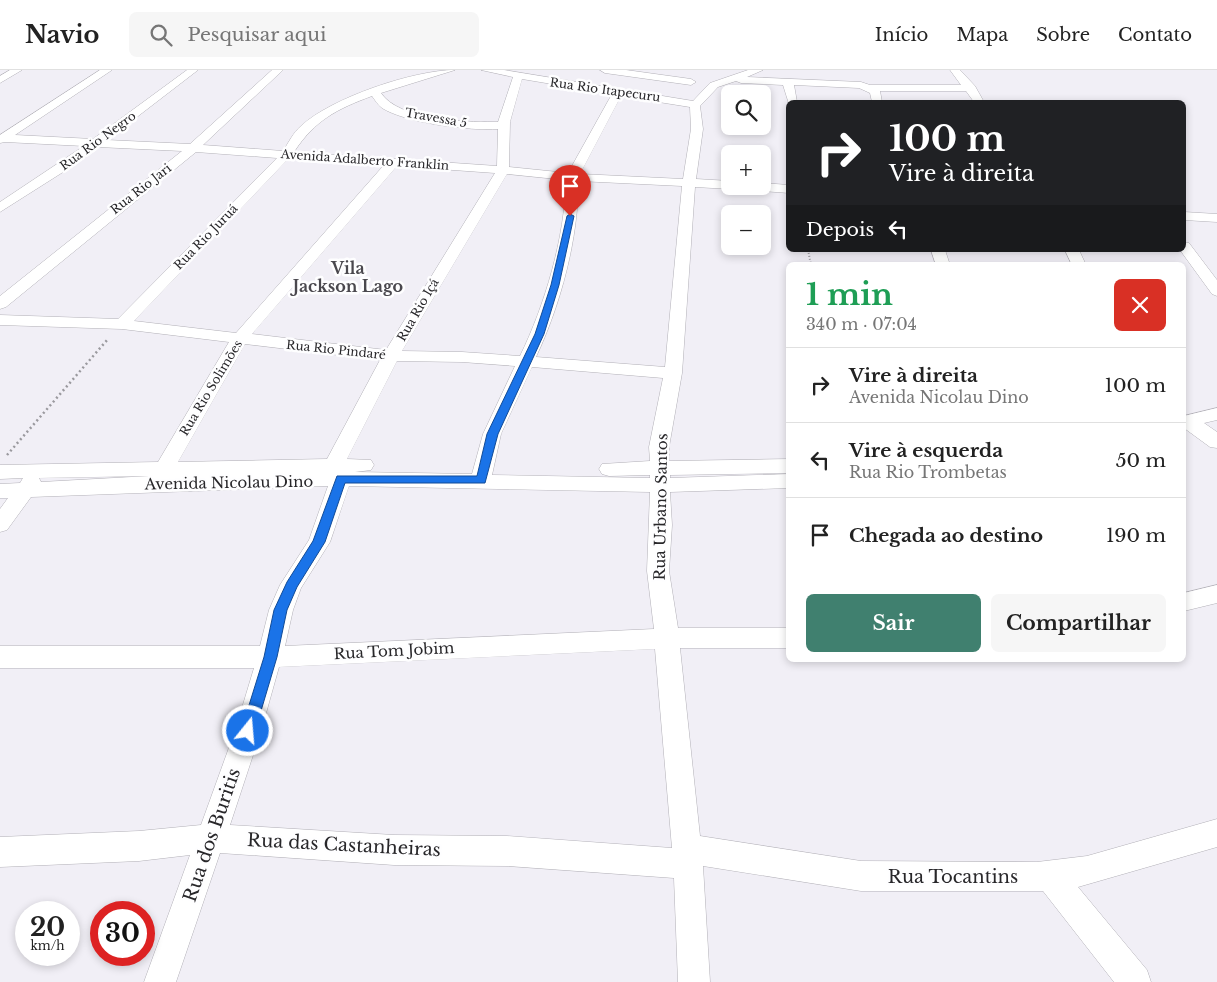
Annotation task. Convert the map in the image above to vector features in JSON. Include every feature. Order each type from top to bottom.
[{"type":"street","points":[[0,80],[17,70]]},
{"type":"street","points":[[1,139],[107,70]]},
{"type":"street","name":"Rua Rio Negro","points":[[0,208],[95,143],[193,70]]},
{"type":"street","name":"Rua Rio Jari","points":[[0,304],[193,148],[278,70]]},
{"type":"street","name":"Rua Rio Juruá","points":[[122,324],[286,155],[304,128],[344,103],[450,70]]},
{"type":"street","name":"Rua Rio Itapecuru","points":[[486,70],[518,77],[695,105]]},
{"type":"street","points":[[605,70],[691,82]]},
{"type":"street","points":[[695,105],[714,86],[758,70]]},
{"type":"street","points":[[955,70],[971,88],[978,100]]},
{"type":"street","points":[[502,170],[505,125],[518,77]]},
{"type":"street","points":[[727,81],[971,88]]},
{"type":"street","points":[[788,82],[792,100]]},
{"type":"street","points":[[878,86],[878,100]]},
{"type":"street","name":"Travessa 5","points":[[375,92],[384,104],[406,114],[489,127],[505,125]]},
{"type":"street","points":[[482,474],[492,434],[528,363],[540,334],[565,245],[574,194],[572,177],[618,92]]},
{"type":"street","name":"Rua Urbano Santos","points":[[694,982],[687,856],[670,688],[667,638],[658,571],[659,447],[673,373],[684,263],[689,183],[697,128],[695,105]]},
{"type":"street","name":"Avenida Adalberto Franklin","points":[[1,139],[193,148],[502,170],[572,177],[721,185]]},
{"type":"street","name":"Rua Rio Solimões","points":[[160,476],[239,339],[394,162]]},
{"type":"street","name":"Rua Rio Içá","points":[[337,472],[392,356],[502,170]]},
{"type":"street","points":[[771,188],[786,189]]},
{"type":"street","points":[[1186,216],[1217,218]]},
{"type":"street","points":[[1186,249],[1217,291]]},
{"type":"street","name":"Rua Rio Pindaré","points":[[0,320],[122,324],[392,356],[462,357],[673,373]]},
{"type":"street","points":[[1186,422],[1217,414]]},
{"type":"street","points":[[1186,422],[1213,435]]},
{"type":"street","points":[[1186,440],[1213,435]]},
{"type":"street","name":"Avenida Nicolau Dino","points":[[3,463],[39,471],[160,476],[337,472],[786,481]]},
{"type":"street","name":"Avenida Nicolau Dino","points":[[660,478],[786,466]]},
{"type":"street","points":[[0,524],[39,471]]},
{"type":"street","name":"Rua dos Buritis","points":[[160,982],[212,838],[270,657],[286,596],[319,542],[337,472]]},
{"type":"street","name":"Avenida Nicolau Dino","points":[[0,491],[160,476]]},
{"type":"street","points":[[1186,602],[1217,594]]},
{"type":"street","name":"Rua Tom Jobim","points":[[0,657],[270,657],[667,638],[786,638]]},
{"type":"street","name":"Rua Tocantins","points":[[687,856],[862,876],[1050,876],[1087,871],[1217,833]]},
{"type":"street","name":"Rua das Castanheiras","points":[[0,852],[139,846],[212,838],[394,850],[687,856]]},
{"type":"street","points":[[1050,876],[1135,982]]},
{"type":"path","points":[[3,463],[122,324]]},
{"type":"district","name":"Vila Jackson Lago","points":[[348,277]]},
{"type":"route","points":[[248,731],[286,596],[291,585],[313,555],[341,479],[481,480],[492,434],[528,363],[540,334],[555,285],[570,216]]}]
